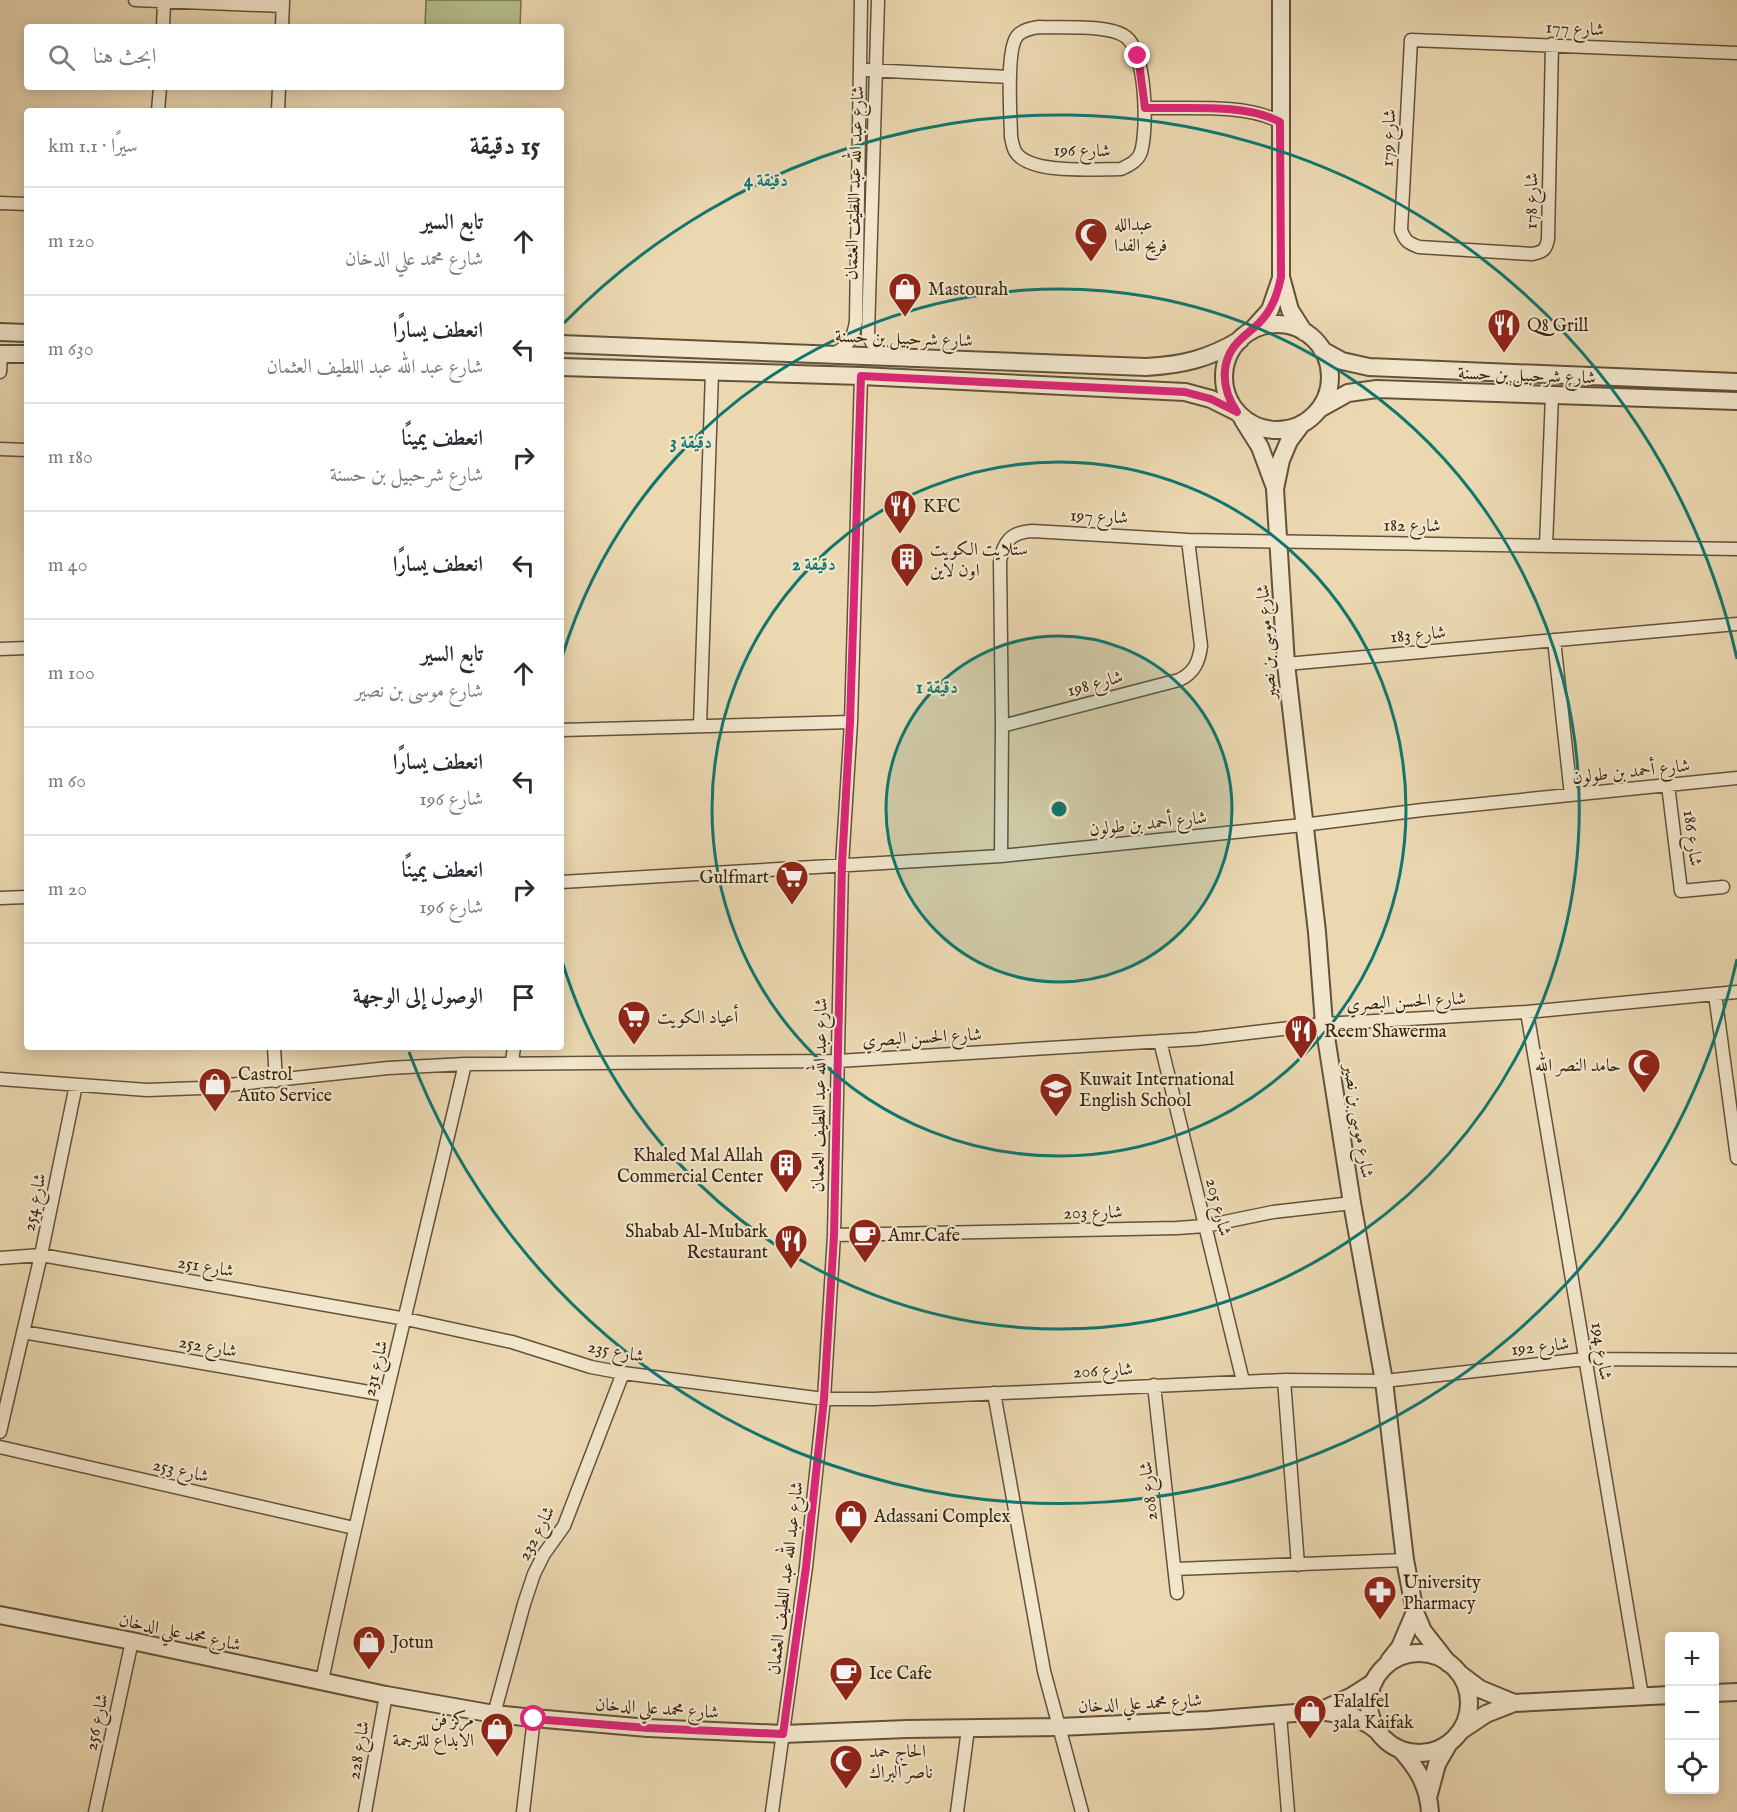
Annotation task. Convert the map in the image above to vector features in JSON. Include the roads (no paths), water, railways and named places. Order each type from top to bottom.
[{"type":"street","points":[[135,0],[283,3],[282,24]]},
{"type":"street","name":"شارع عبد الله عبد اللطيف العثمان","points":[[833,354],[844,350],[854,332],[856,321],[861,0]]},
{"type":"street","name":"شارع عبد الله عبد اللطيف العثمان","points":[[878,0],[868,334],[872,343],[890,357]]},
{"type":"street","points":[[1240,415],[1228,397],[1224,380],[1229,354],[1270,310],[1281,277],[1281,0]]},
{"type":"street","points":[[163,24],[164,1]]},
{"type":"street","name":"شارع 196","points":[[1030,28],[1118,32],[1133,43],[1138,56],[1145,108],[1141,152],[1132,164],[1121,169],[1043,167],[1024,160],[1015,151],[1011,137],[1012,44],[1018,35],[1030,28]]},
{"type":"street","name":"شارع 177","points":[[1411,39],[1737,53]]},
{"type":"street","name":"شارع 179","points":[[1404,238],[1401,230],[1411,39]]},
{"type":"street","name":"شارع 178","points":[[1404,238],[1419,247],[1532,254],[1542,253],[1546,249],[1552,44]]},
{"type":"street","points":[[860,70],[1010,77]]},
{"type":"street","points":[[158,108],[160,90]]},
{"type":"street","points":[[278,108],[279,90]]},
{"type":"street","points":[[1145,108],[1250,111],[1280,122]]},
{"type":"street","points":[[0,203],[24,204]]},
{"type":"street","points":[[564,367],[861,376],[1185,392],[1211,399],[1259,427],[1276,430],[1301,425],[1321,408],[1330,384],[1329,366],[1322,350],[1304,332],[1290,310],[1281,277]]},
{"type":"street","points":[[1243,337],[1262,327],[1279,325],[1304,332]]},
{"type":"street","points":[[0,332],[24,333]]},
{"type":"street","name":"شارع شرحبيل بن حسنة","points":[[564,344],[1146,367],[1206,358],[1243,337]]},
{"type":"street","name":"شارع شرحبيل بن حسنة","points":[[1322,350],[1342,361],[1369,367],[1737,382]]},
{"type":"street","points":[[0,372],[0,354],[24,354]]},
{"type":"street","points":[[700,726],[712,372]]},
{"type":"street","name":"شارع عبد الله عبد اللطيف العثمان","points":[[772,1812],[806,1567],[824,1399],[834,1235],[842,865],[850,722],[861,376]]},
{"type":"street","name":"شارع شرحبيل بن حسنة","points":[[1321,408],[1348,393],[1377,389],[1737,401]]},
{"type":"street","points":[[1546,546],[1552,395]]},
{"type":"street","name":"شارع موسى بن نصير","points":[[1240,415],[1265,457],[1275,489],[1286,664],[1317,932],[1324,1024],[1383,1381],[1405,1560],[1415,1611],[1429,1641],[1454,1668]]},
{"type":"street","name":"شارع موسى بن نصير","points":[[1275,489],[1281,460],[1289,441],[1301,425]]},
{"type":"street","points":[[0,449],[24,450]]},
{"type":"street","name":"شارع 197","points":[[1002,726],[1000,562],[1002,548],[1010,537],[1021,531],[1032,531],[1188,540],[1278,540]]},
{"type":"street","name":"شارع 198","points":[[1002,726],[1179,680],[1194,669],[1200,655],[1201,637],[1188,540]]},
{"type":"street","name":"شارع 182","points":[[1278,540],[1737,549]]},
{"type":"street","name":"شارع 183","points":[[1286,664],[1737,624]]},
{"type":"street","points":[[1554,640],[1571,795]]},
{"type":"street","points":[[0,649],[24,648]]},
{"type":"street","points":[[564,730],[850,722]]},
{"type":"street","points":[[1001,856],[1002,726]]},
{"type":"street","name":"شارع أحمد بن طولون","points":[[564,882],[1001,856],[1737,778]]},
{"type":"street","name":"شارع 186","points":[[1668,785],[1681,891],[1723,887]]},
{"type":"street","points":[[0,898],[24,897]]},
{"type":"street","name":"شارع الحسن البصري","points":[[0,1078],[147,1090],[201,1088],[388,1068],[512,1062],[838,1061],[1197,1039],[1324,1024],[1527,1012],[1737,992]]},
{"type":"street","points":[[1715,994],[1737,1158]]},
{"type":"street","name":"شارع 194","points":[[1527,1012],[1642,1696]]},
{"type":"street","name":"شارع 205","points":[[1160,1041],[1243,1381]]},
{"type":"street","points":[[274,1050],[276,1081]]},
{"type":"street","points":[[512,1062],[514,1050]]},
{"type":"street","name":"شارع 231","points":[[322,1681],[354,1528],[406,1319],[465,1064]]},
{"type":"street","name":"شارع 254","points":[[0,1432],[41,1255],[76,1085]]},
{"type":"street","name":"شارع 203","points":[[834,1235],[1125,1230],[1205,1226],[1273,1212],[1352,1203]]},
{"type":"street","name":"شارع 251","points":[[0,1258],[41,1255],[406,1319]]},
{"type":"street","name":"شارع 235","points":[[406,1319],[512,1342],[591,1367],[824,1399]]},
{"type":"street","name":"شارع 252","points":[[23,1332],[386,1395]]},
{"type":"street","name":"شارع 192","points":[[1383,1381],[1585,1359],[1737,1360]]},
{"type":"street","name":"شارع 232","points":[[494,1714],[534,1574],[544,1554],[564,1526],[623,1373]]},
{"type":"street","points":[[1284,1380],[1298,1565]]},
{"type":"street","name":"شارع 206","points":[[824,1399],[874,1399],[1243,1381],[1383,1381]]},
{"type":"street","name":"شارع 208","points":[[1154,1385],[1177,1593]]},
{"type":"street","points":[[994,1393],[1044,1671],[1082,1812]]},
{"type":"street","name":"شارع 253","points":[[0,1446],[354,1528]]},
{"type":"street","points":[[1175,1569],[1405,1560]]},
{"type":"street","points":[[1415,1611],[1400,1647],[1378,1676],[1369,1696],[1370,1712],[1385,1740],[1400,1749],[1416,1753],[1434,1751],[1449,1743]]},
{"type":"street","name":"شارع محمد علي الدخان","points":[[0,1615],[386,1695],[534,1719],[648,1728],[783,1734],[907,1729],[1060,1727],[1320,1711],[1352,1716],[1379,1732]]},
{"type":"street","name":"شارع 256","points":[[94,1812],[132,1641]]},
{"type":"street","points":[[1378,1676],[1400,1657],[1421,1653],[1435,1656],[1480,1689],[1514,1703]]},
{"type":"street","points":[[1454,1668],[1466,1686],[1469,1702],[1467,1717],[1461,1731]]},
{"type":"street","name":"شارع محمد علي الدخان","points":[[1320,1711],[1352,1696],[1378,1676]]},
{"type":"street","points":[[1719,1693],[1737,1692]]},
{"type":"street","name":"شارع 228","points":[[365,1812],[386,1695]]},
{"type":"street","points":[[1429,1804],[1437,1764],[1449,1743],[1476,1719],[1514,1703],[1665,1695]]},
{"type":"street","points":[[1280,1715],[1288,1812]]},
{"type":"street","points":[[523,1812],[534,1719]]},
{"type":"street","points":[[957,1812],[968,1729]]},
{"type":"street","points":[[1400,1749],[1416,1768],[1429,1804]]},
{"type":"place","name":"عبدالله فريح الفدا","points":[[1091,263]]},
{"type":"place","name":"Mastourah","points":[[905,318]]},
{"type":"place","name":"Q8 Grill","points":[[1504,354]]},
{"type":"place","name":"KFC","points":[[900,535]]},
{"type":"place","name":"ستلايت الكويت اون لاين","points":[[907,588]]},
{"type":"place","name":"Gulfmart","points":[[792,906]]},
{"type":"place","name":"أعياد الكويت","points":[[634,1046]]},
{"type":"place","name":"Reem Shawerma","points":[[1301,1060]]},
{"type":"place","name":"حامد النصر الله","points":[[1644,1094]]},
{"type":"place","name":"Castrol Auto Service","points":[[215,1113]]},
{"type":"place","name":"Kuwait International English School","points":[[1056,1118]]},
{"type":"place","name":"Khaled Mal Allah Commercial Center","points":[[786,1194]]},
{"type":"place","name":"Amr Cafe","points":[[865,1264]]},
{"type":"place","name":"Shabab Al-Mubark Restaurant","points":[[791,1270]]},
{"type":"place","name":"Adassani Complex","points":[[851,1545]]},
{"type":"place","name":"University Pharmacy","points":[[1380,1621]]},
{"type":"place","name":"Jotun","points":[[369,1671]]},
{"type":"place","name":"Ice Cafe","points":[[846,1702]]},
{"type":"place","name":"Falalfel 3ala Kaifak","points":[[1310,1740]]},
{"type":"place","name":"مركز فن الابداع للترجمة","points":[[497,1758]]},
{"type":"place","name":"الحاج حمد ناصر البراك","points":[[846,1790]]}]
